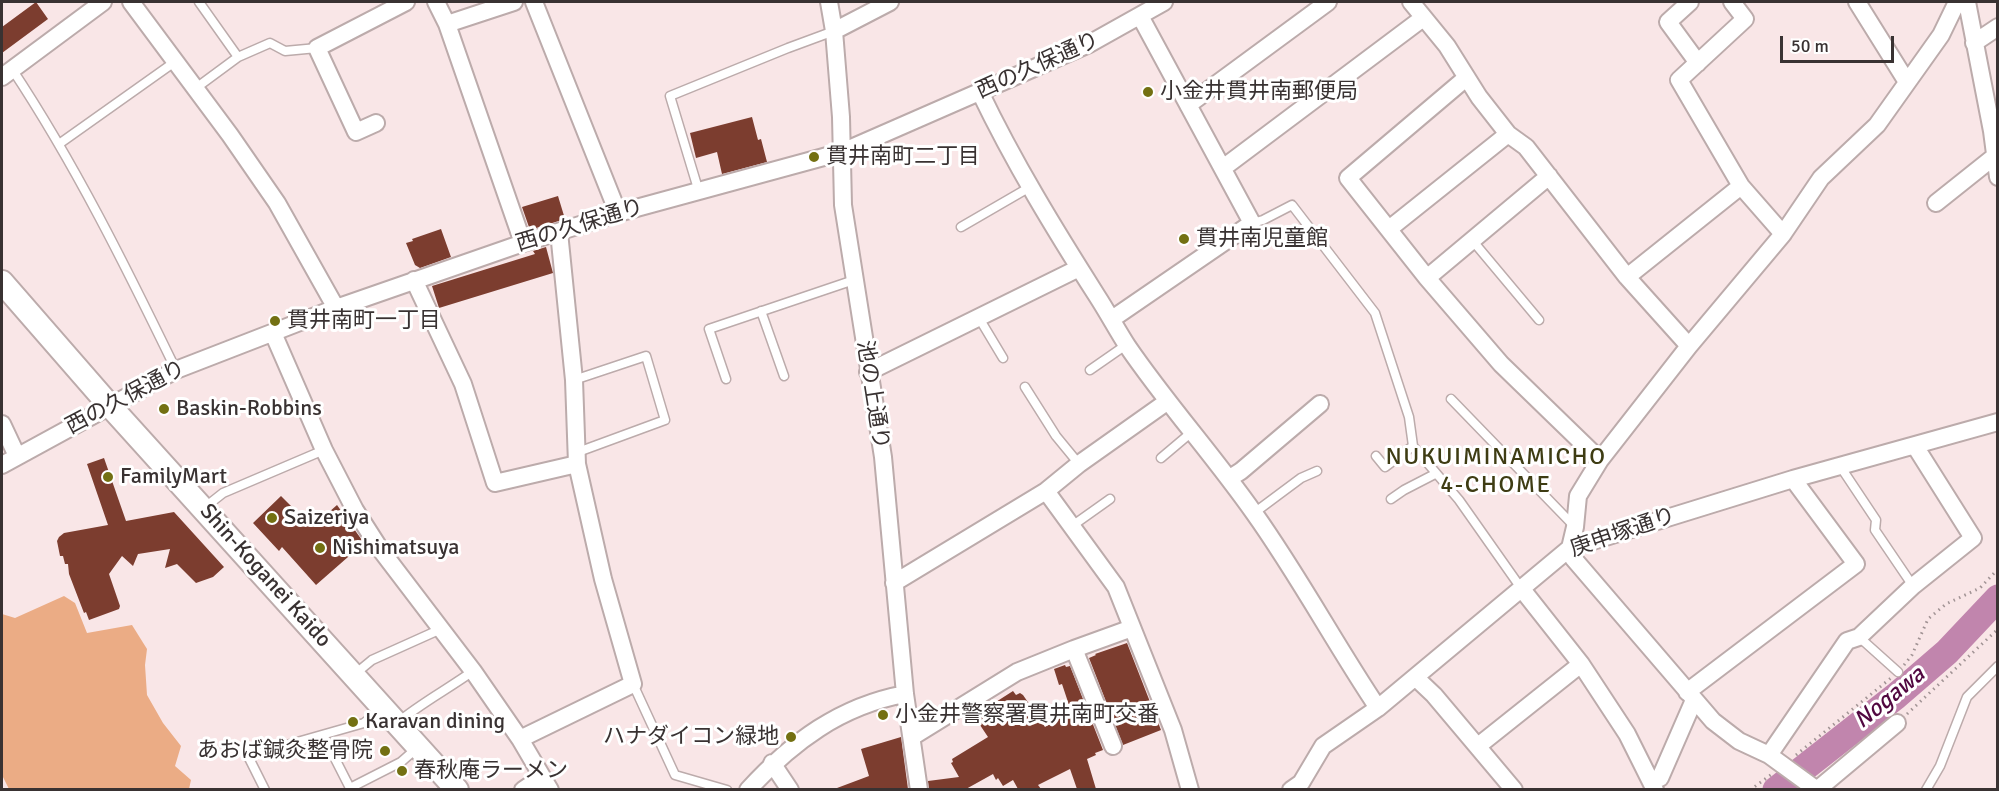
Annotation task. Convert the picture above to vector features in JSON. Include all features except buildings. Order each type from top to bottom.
[{"type":"main road","name":"Shin-Koganei Kaido","points":[[2,282],[110,406],[457,789]]},
{"type":"street","points":[[7,73],[103,2]]},
{"type":"street","points":[[131,2],[196,88],[277,203],[336,308]]},
{"type":"street","points":[[376,123],[356,132],[317,48],[405,2]]},
{"type":"street","points":[[436,2],[447,24],[523,243]]},
{"type":"street","points":[[447,24],[514,2]]},
{"type":"street","points":[[534,2],[618,213]]},
{"type":"street","name":"池の上通り","points":[[829,2],[834,31],[841,117],[843,206],[883,457],[905,694],[919,789]]},
{"type":"street","points":[[834,31],[890,2]]},
{"type":"street","name":"西の久保通り","points":[[2,465],[176,370],[336,308],[523,243],[618,213],[842,152],[1089,44],[1164,2]]},
{"type":"street","points":[[1188,105],[1328,2]]},
{"type":"street","points":[[1411,2],[1447,46],[1466,78],[1508,134],[1526,147],[1627,277],[1689,346]]},
{"type":"street","points":[[1690,2],[1668,22],[1698,63]]},
{"type":"street","points":[[1732,2],[1745,19],[1679,80],[1740,186],[1783,234]]},
{"type":"street","points":[[1857,2],[1907,82]]},
{"type":"street","points":[[1897,723],[1817,789],[1785,765],[1739,741],[1713,721],[1573,558],[1570,548],[1578,496],[1600,460],[1689,346],[1783,234],[1821,178],[1877,125],[1941,34],[1957,2]]},
{"type":"street","points":[[1968,2],[1974,43],[1995,129],[1998,177]]},
{"type":"street","points":[[1112,319],[1252,223],[1140,16]]},
{"type":"street","points":[[1223,168],[1423,18]]},
{"type":"street","points":[[1974,43],[1998,27]]},
{"type":"street","points":[[1466,78],[1348,178],[1427,278],[1501,364],[1600,460]]},
{"type":"street","points":[[980,92],[1004,143],[1126,345],[1168,402],[1230,478],[1299,580],[1351,668],[1378,708]]},
{"type":"street","points":[[1389,229],[1508,134]]},
{"type":"street","points":[[1936,203],[1995,156]]},
{"type":"street","points":[[1427,278],[1549,176]]},
{"type":"street","points":[[1627,277],[1740,186]]},
{"type":"street","points":[[519,738],[633,684],[603,579],[578,458],[574,380],[559,232]]},
{"type":"street","points":[[868,372],[1079,268]]},
{"type":"street","points":[[414,280],[463,384],[495,483],[578,458]]},
{"type":"street","points":[[273,333],[324,450],[355,510],[380,549],[473,671],[519,738],[546,783],[523,789]]},
{"type":"street","points":[[894,583],[1046,491],[1079,464],[1168,402]]},
{"type":"street","points":[[1230,478],[1320,404]]},
{"type":"street","name":"庚申塚通り","points":[[1291,789],[1301,783],[1323,746],[1378,708],[1570,548],[1793,479],[1998,422]]},
{"type":"street","points":[[2,424],[17,456]]},
{"type":"street","points":[[1769,755],[1848,641],[1859,637],[1913,586],[1973,538],[1915,446]]},
{"type":"street","points":[[1521,588],[1581,664],[1627,734],[1654,785],[1660,778],[1690,696],[1856,564],[1793,479]]},
{"type":"street","points":[[1046,491],[1116,587],[1173,730],[1190,789]]},
{"type":"street","points":[[912,737],[1017,672],[1074,648],[1132,628]]},
{"type":"street","points":[[1074,648],[1113,746]]},
{"type":"street","points":[[1478,746],[1581,664]]},
{"type":"street","points":[[1416,677],[1514,789]]},
{"type":"street","points":[[747,789],[772,763],[830,720],[879,699],[905,694]]},
{"type":"street","points":[[772,763],[790,789]]},
{"type":"lane","points":[[199,2],[238,57]]},
{"type":"lane","points":[[699,192],[670,96],[834,31]]},
{"type":"lane","points":[[196,88],[238,57],[270,43],[285,51],[317,48]]},
{"type":"lane","points":[[59,144],[176,61]]},
{"type":"lane","points":[[7,73],[59,144],[132,279],[176,370]]},
{"type":"lane","points":[[961,227],[1030,188]]},
{"type":"lane","points":[[1252,223],[1292,205],[1375,313],[1409,417],[1413,446],[1465,508],[1521,588]]},
{"type":"lane","points":[[1472,240],[1539,320]]},
{"type":"lane","points":[[726,379],[709,329],[854,280]]},
{"type":"lane","points":[[761,311],[784,375]]},
{"type":"lane","points":[[979,318],[1003,358]]},
{"type":"lane","points":[[1090,370],[1126,345]]},
{"type":"lane","points":[[574,380],[646,356],[665,420],[578,458]]},
{"type":"lane","points":[[1025,387],[1056,436],[1079,464]]},
{"type":"lane","points":[[1451,399],[1575,527]]},
{"type":"lane","points":[[1161,458],[1193,431]]},
{"type":"lane","points":[[1376,456],[1385,466],[1413,446]]},
{"type":"lane","points":[[203,508],[223,493],[324,450]]},
{"type":"lane","points":[[1840,466],[1876,520],[1875,530],[1913,586]]},
{"type":"lane","points":[[1254,513],[1301,478],[1317,471]]},
{"type":"lane","points":[[1391,499],[1436,474]]},
{"type":"lane","points":[[1072,526],[1110,499]]},
{"type":"lane","points":[[354,675],[372,660],[442,628]]},
{"type":"lane","points":[[1859,637],[1898,672]]},
{"type":"lane","points":[[1926,789],[1940,766],[1967,697],[1998,666]]},
{"type":"lane","points":[[265,789],[248,756],[414,708],[473,671]]},
{"type":"lane","points":[[633,684],[675,775],[727,789]]},
{"type":"lane","points":[[323,735],[351,789],[401,762],[418,747]]},
{"type":"path","points":[[1750,789],[1785,765],[1898,672],[1912,655],[1928,619],[1946,604],[1980,588],[1998,569]]},
{"type":"path","points":[[1897,723],[1998,629]]},
{"type":"shaded area","points":[[64,596],[75,603],[87,633],[132,625],[147,649],[145,665],[147,695],[163,723],[181,746],[175,766],[191,780],[189,789],[9,789],[2,775],[2,614],[15,618]]},
{"type":"waterway","name":"Nogawa","points":[[1776,790],[1896,696],[1947,652],[1998,598]]},
{"type":"place","name":"小金井貫井南郵便局","points":[[1148,92]]},
{"type":"place","name":"貫井南町二丁目","points":[[814,157]]},
{"type":"place","name":"貫井南児童館","points":[[1184,239]]},
{"type":"place","name":"貫井南町一丁目","points":[[275,321]]},
{"type":"place","name":"Baskin-Robbins","points":[[164,409]]},
{"type":"place","name":"FamilyMart","points":[[108,477]]},
{"type":"place","name":"Saizeriya","points":[[272,518]]},
{"type":"place","name":"Nishimatsuya","points":[[320,548]]},
{"type":"place","name":"小金井警察署貫井南町交番","points":[[883,715]]},
{"type":"place","name":"Karavan dining","points":[[353,722]]},
{"type":"place","name":"ハナダイコン緑地","points":[[791,737]]},
{"type":"place","name":"あおば鍼灸整骨院","points":[[385,751]]},
{"type":"place","name":"春秋庵ラーメン","points":[[402,771]]},
{"type":"district","name":"NUKUIMINAMICHO 4-CHOME","points":[[1496,472]]}]
